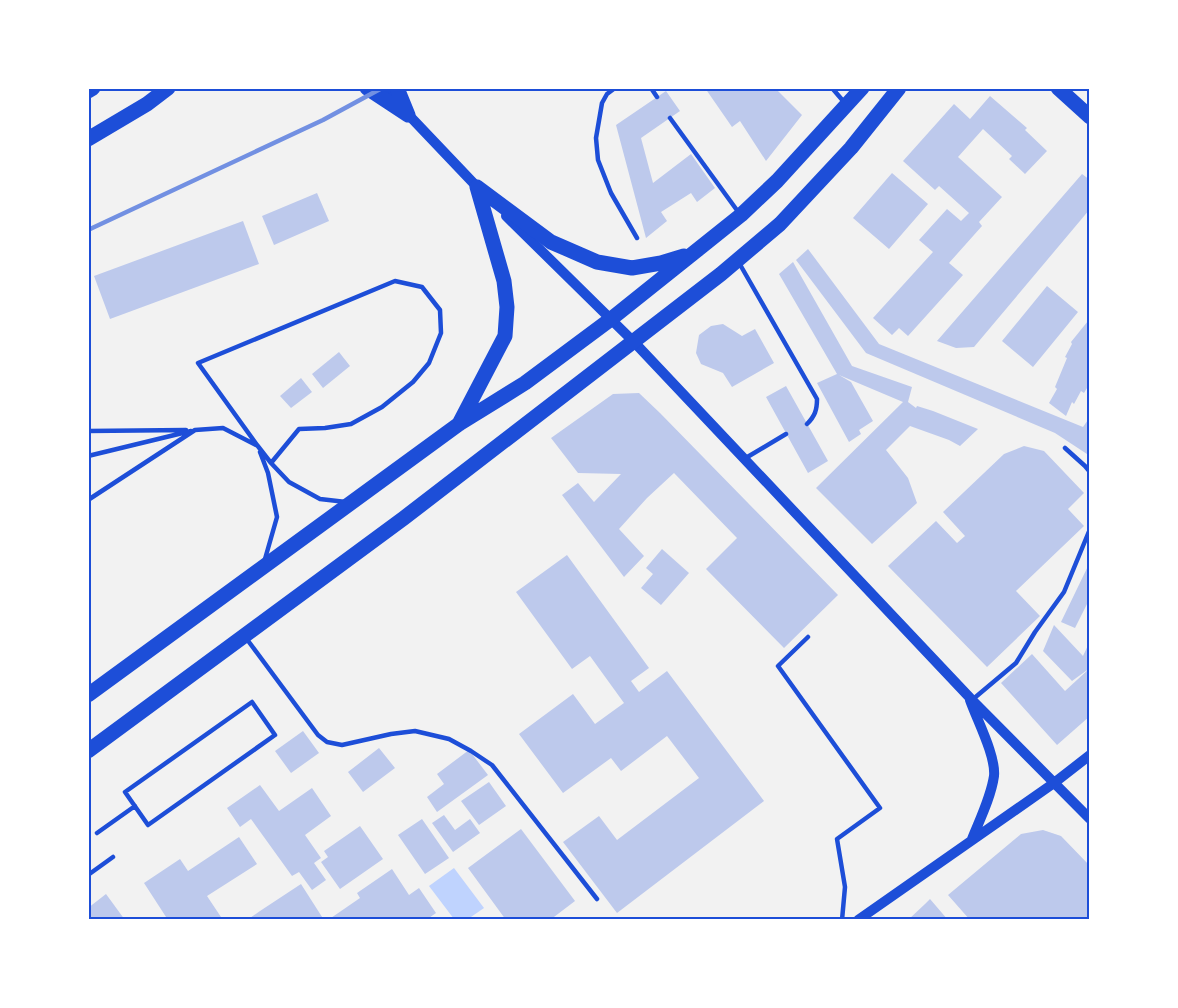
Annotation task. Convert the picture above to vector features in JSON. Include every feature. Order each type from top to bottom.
[{"type":"main road","points":[[88,91],[93,88]]},
{"type":"main road","points":[[88,139],[147,104],[168,88]]},
{"type":"main road","points":[[367,88],[408,115]]},
{"type":"main road","points":[[397,88],[408,115]]},
{"type":"main road","points":[[88,695],[459,424],[525,383],[611,319],[741,215],[777,181],[862,88]]},
{"type":"main road","points":[[88,751],[404,518],[738,260],[788,216],[851,148],[898,88]]},
{"type":"main road","points":[[1058,88],[1089,117]]},
{"type":"main road","points":[[477,187],[551,242],[597,262],[632,268],[693,254]]},
{"type":"main road","points":[[459,424],[505,336],[507,307],[504,281],[477,187]]},
{"type":"street","points":[[383,88],[477,187],[634,342],[970,697],[1089,819]]},
{"type":"street","points":[[970,697],[993,760],[994,774],[972,839]]},
{"type":"street","points":[[858,920],[1054,783],[1089,755]]},
{"type":"lane","points":[[615,88],[607,94],[602,103],[596,138],[598,160],[611,194],[637,238]]},
{"type":"lane","points":[[651,88],[657,97]]},
{"type":"lane","points":[[832,88],[847,105]]},
{"type":"lane","points":[[670,118],[741,215]]},
{"type":"lane","points":[[738,260],[817,399],[817,409],[807,424]]},
{"type":"lane","points":[[271,463],[299,429],[351,424],[382,407],[413,382],[429,363],[441,333],[440,310],[422,287],[394,281],[198,363],[257,445],[271,463],[289,482],[321,499],[353,503]]},
{"type":"lane","points":[[88,429],[223,428],[257,445],[268,473],[277,517],[264,566]]},
{"type":"lane","points":[[88,456],[195,430]]},
{"type":"lane","points":[[88,500],[195,430]]},
{"type":"lane","points":[[744,459],[786,434]]},
{"type":"lane","points":[[1065,448],[1089,472]]},
{"type":"lane","points":[[970,697],[1016,663],[1064,592],[1089,529]]},
{"type":"lane","points":[[245,636],[318,735],[327,742],[342,745],[415,731],[449,739],[492,765],[597,899]]},
{"type":"lane","points":[[808,637],[778,666],[880,808],[837,839],[845,887],[842,920]]},
{"type":"lane","points":[[252,702],[275,735],[148,825],[135,806],[125,792],[252,702]]},
{"type":"lane","points":[[97,833],[135,806]]},
{"type":"lane","points":[[88,875],[112,857]]},
{"type":"water","points":[[454,868],[484,908],[468,919],[454,919],[429,886]]},
{"type":"building","points":[[705,88],[775,88],[802,115],[766,161],[740,121],[732,127]]},
{"type":"building","points":[[666,91],[680,111],[641,138],[653,183],[691,154],[715,188],[697,202],[691,193],[661,212],[667,221],[646,238],[616,125]]},
{"type":"building","points":[[990,96],[1027,128],[1025,130],[1047,151],[1025,174],[1009,159],[1012,156],[983,129],[958,157],[1002,197],[979,222],[982,226],[949,263],[963,275],[908,336],[899,328],[892,335],[873,318],[933,252],[919,240],[947,209],[961,221],[969,213],[939,186],[935,190],[903,161],[954,104],[970,119]]},
{"type":"building","points":[[892,173],[928,204],[889,249],[853,218]]},
{"type":"building","points":[[1082,174],[1090,180],[1090,209],[974,347],[956,348],[937,341]]},
{"type":"building","points":[[317,193],[329,221],[274,245],[262,216]]},
{"type":"building","points":[[243,221],[259,264],[110,319],[94,276]]},
{"type":"building","points":[[808,249],[879,344],[1083,427],[1090,417],[1090,456],[1055,433],[866,353],[796,260]]},
{"type":"building","points":[[793,262],[852,366],[912,387],[908,402],[916,408],[917,406],[933,411],[978,429],[960,446],[910,426],[886,450],[908,478],[917,503],[872,544],[816,488],[903,402],[839,375],[851,382],[873,421],[859,430],[861,434],[849,442],[817,383],[837,374],[779,274]]},
{"type":"building","points":[[1047,286],[1078,312],[1033,367],[1002,341]]},
{"type":"building","points":[[1088,321],[1090,323],[1090,383],[1084,393],[1081,391],[1074,404],[1072,402],[1066,416],[1049,403],[1057,389],[1055,387],[1071,342]]},
{"type":"building","points":[[723,324],[742,336],[755,329],[774,363],[732,387],[723,373],[701,364],[696,353],[699,335],[711,326]]},
{"type":"building","points":[[339,352],[350,366],[323,388],[312,374]]},
{"type":"building","points":[[301,378],[312,392],[291,408],[280,396]]},
{"type":"building","points":[[786,386],[828,461],[808,473],[766,397]]},
{"type":"building","points":[[639,393],[838,595],[784,648],[706,569],[737,538],[674,473],[619,529],[644,556],[624,577],[562,495],[578,483],[594,502],[621,474],[578,473],[551,438],[613,394]]},
{"type":"building","points":[[1024,446],[1044,451],[1084,493],[1068,509],[1084,526],[1016,591],[1040,616],[987,667],[888,566],[936,521],[957,543],[965,536],[943,512],[1004,454]]},
{"type":"building","points":[[662,549],[689,573],[661,605],[641,588],[653,574],[646,568]]},
{"type":"building","points":[[567,555],[649,668],[631,681],[639,692],[667,671],[764,801],[617,913],[563,842],[599,816],[617,840],[699,778],[667,736],[621,771],[611,758],[563,793],[519,734],[573,694],[595,724],[624,703],[590,656],[572,669],[516,592]]},
{"type":"building","points":[[1090,562],[1090,598],[1075,628],[1061,622]]},
{"type":"building","points":[[1054,625],[1083,656],[1090,641],[1090,668],[1072,681],[1043,651]]},
{"type":"building","points":[[1032,654],[1065,691],[1090,668],[1090,716],[1057,745],[1001,683]]},
{"type":"building","points":[[303,731],[319,753],[291,773],[275,751]]},
{"type":"building","points":[[379,748],[395,768],[363,792],[348,772]]},
{"type":"building","points":[[469,750],[488,775],[437,812],[427,797],[444,784],[437,774]]},
{"type":"building","points":[[489,782],[506,806],[479,825],[461,801]]},
{"type":"building","points":[[260,785],[279,811],[312,788],[331,816],[305,835],[321,858],[314,863],[326,880],[312,890],[299,872],[292,876],[251,819],[240,827],[227,808]]},
{"type":"building","points":[[444,815],[455,830],[470,819],[480,833],[453,852],[432,823]]},
{"type":"building","points":[[422,819],[449,858],[425,874],[398,835]]},
{"type":"building","points":[[360,826],[383,859],[340,889],[321,862],[328,857],[324,851]]},
{"type":"building","points":[[521,829],[575,901],[550,920],[506,920],[468,868]]},
{"type":"building","points":[[1043,830],[1061,836],[1090,866],[1090,920],[970,920],[948,895],[1021,834]]},
{"type":"building","points":[[239,837],[257,864],[207,896],[223,920],[168,920],[144,883],[180,859],[188,871]]},
{"type":"building","points":[[392,869],[409,895],[419,888],[436,913],[426,920],[328,920],[360,898],[357,893]]},
{"type":"building","points":[[301,884],[324,920],[247,920],[260,911]]},
{"type":"building","points":[[106,894],[125,920],[88,920],[88,908]]},
{"type":"building","points":[[930,899],[948,920],[908,920],[925,904]]},
{"type":"railway","points":[[88,230],[323,120],[382,88]]}]
